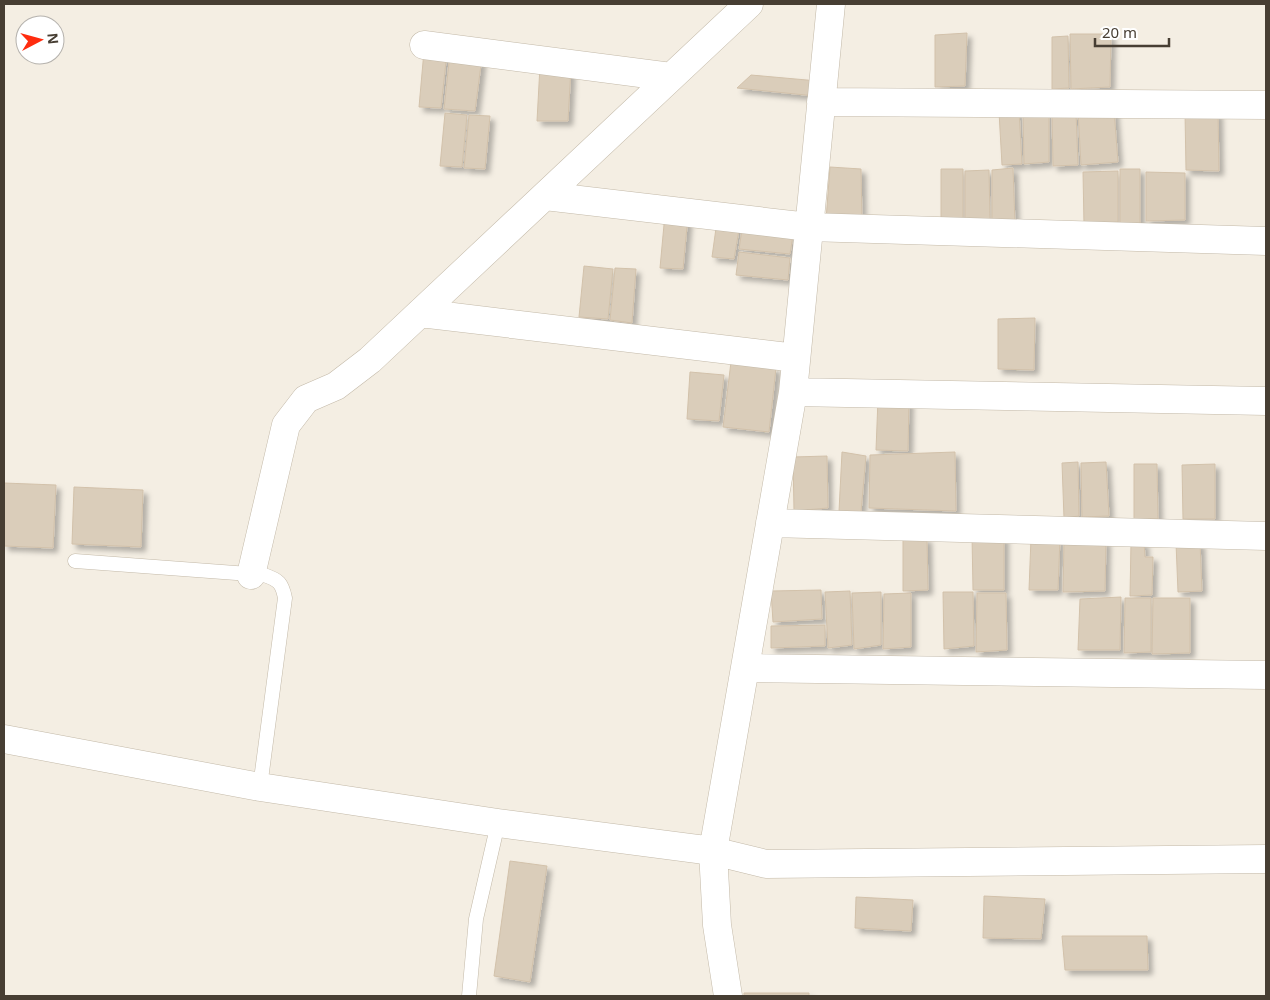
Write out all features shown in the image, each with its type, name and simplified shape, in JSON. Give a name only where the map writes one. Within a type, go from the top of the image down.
[{"type":"street","points":[[251,575],[286,425],[306,399],[336,386],[370,360],[749,4]]},
{"type":"street","points":[[728,996],[717,925],[713,851],[793,392],[831,4]]},
{"type":"street","points":[[424,45],[671,77]]},
{"type":"street","points":[[821,102],[1266,105]]},
{"type":"street","points":[[545,196],[809,228],[1266,241]]},
{"type":"street","points":[[420,313],[796,358]]},
{"type":"street","points":[[793,392],[1266,401]]},
{"type":"street","points":[[770,523],[1266,536]]},
{"type":"street","points":[[745,668],[1266,675]]},
{"type":"street","points":[[4,739],[260,787],[498,823],[713,851],[766,864],[1266,859]]},
{"type":"lane","points":[[74,561],[264,576],[275,579],[283,587],[285,598],[260,787]]},
{"type":"lane","points":[[468,996],[476,919],[498,823]]},
{"type":"building","points":[[967,33],[965,86],[935,87],[935,35]]},
{"type":"building","points":[[1070,34],[1111,34],[1110,87],[1071,89]]},
{"type":"building","points":[[1068,36],[1069,88],[1052,89],[1052,37]]},
{"type":"building","points":[[424,51],[447,52],[441,108],[419,107]]},
{"type":"building","points":[[450,53],[482,57],[475,111],[444,109]]},
{"type":"building","points":[[540,66],[571,68],[568,121],[537,121]]},
{"type":"building","points":[[751,75],[818,81],[815,96],[737,88]]},
{"type":"building","points":[[1049,110],[1049,162],[1024,164],[1023,111]]},
{"type":"building","points":[[1114,110],[1118,162],[1081,165],[1078,111]]},
{"type":"building","points":[[1019,111],[1022,164],[1002,165],[999,112]]},
{"type":"building","points":[[1076,112],[1078,165],[1053,166],[1052,113]]},
{"type":"building","points":[[1218,112],[1219,171],[1186,170],[1185,113]]},
{"type":"building","points":[[445,113],[467,115],[462,167],[440,166]]},
{"type":"building","points":[[469,115],[490,116],[485,169],[464,168]]},
{"type":"building","points":[[830,167],[861,169],[862,222],[826,220]]},
{"type":"building","points":[[1013,168],[1015,224],[992,225],[992,170]]},
{"type":"building","points":[[941,169],[963,169],[963,220],[941,221]]},
{"type":"building","points":[[1120,169],[1140,169],[1140,224],[1120,224]]},
{"type":"building","points":[[989,170],[990,221],[965,223],[965,171]]},
{"type":"building","points":[[1118,171],[1118,222],[1084,225],[1083,172]]},
{"type":"building","points":[[1146,172],[1185,173],[1185,220],[1146,221]]},
{"type":"building","points":[[665,214],[688,216],[683,269],[660,268]]},
{"type":"building","points":[[717,221],[740,224],[734,259],[712,257]]},
{"type":"building","points":[[743,223],[794,229],[790,254],[739,249]]},
{"type":"building","points":[[739,252],[790,258],[788,280],[736,275]]},
{"type":"building","points":[[584,266],[613,269],[608,319],[579,317]]},
{"type":"building","points":[[615,268],[636,269],[632,323],[610,320]]},
{"type":"building","points":[[1035,318],[1034,370],[998,369],[998,319]]},
{"type":"building","points":[[731,362],[776,368],[769,432],[723,427]]},
{"type":"building","points":[[690,372],[724,375],[719,421],[687,419]]},
{"type":"building","points":[[878,399],[909,399],[908,451],[876,450]]},
{"type":"building","points":[[842,452],[866,456],[861,512],[839,511]]},
{"type":"building","points":[[955,452],[956,511],[869,508],[870,455]]},
{"type":"building","points":[[827,456],[828,508],[794,511],[793,457]]},
{"type":"building","points":[[1078,462],[1079,516],[1064,518],[1062,463]]},
{"type":"building","points":[[1106,462],[1109,516],[1082,517],[1081,463]]},
{"type":"building","points":[[1134,464],[1157,464],[1158,519],[1134,519]]},
{"type":"building","points":[[1215,464],[1215,519],[1183,519],[1182,465]]},
{"type":"building","points":[[4,483],[56,485],[53,548],[4,546]]},
{"type":"building","points":[[74,487],[143,490],[141,547],[72,544]]},
{"type":"building","points":[[972,536],[1004,536],[1004,590],[973,590]]},
{"type":"building","points":[[903,538],[927,538],[928,590],[903,591]]},
{"type":"building","points":[[1031,538],[1060,538],[1058,590],[1029,590]]},
{"type":"building","points":[[1064,540],[1106,540],[1105,591],[1063,592]]},
{"type":"building","points":[[1131,542],[1144,542],[1145,557],[1153,557],[1152,595],[1130,596]]},
{"type":"building","points":[[1200,542],[1202,591],[1178,592],[1176,543]]},
{"type":"building","points":[[821,590],[822,619],[773,622],[771,591]]},
{"type":"building","points":[[850,591],[852,645],[828,648],[825,592]]},
{"type":"building","points":[[881,592],[881,645],[854,649],[852,593]]},
{"type":"building","points":[[943,592],[973,592],[974,646],[944,649]]},
{"type":"building","points":[[911,593],[911,647],[883,649],[884,594]]},
{"type":"building","points":[[977,593],[1006,593],[1007,650],[976,652]]},
{"type":"building","points":[[1121,597],[1120,650],[1078,650],[1080,599]]},
{"type":"building","points":[[1125,598],[1151,598],[1151,652],[1124,653]]},
{"type":"building","points":[[1153,598],[1190,598],[1190,653],[1152,654]]},
{"type":"building","points":[[825,625],[825,646],[771,648],[771,626]]},
{"type":"building","points":[[510,861],[547,866],[530,982],[494,976]]},
{"type":"building","points":[[984,896],[1045,899],[1041,939],[983,938]]},
{"type":"building","points":[[856,897],[913,900],[911,931],[855,928]]},
{"type":"building","points":[[1062,936],[1147,936],[1148,970],[1065,970]]},
{"type":"building","points":[[744,993],[809,993],[809,996],[744,996]]}]
